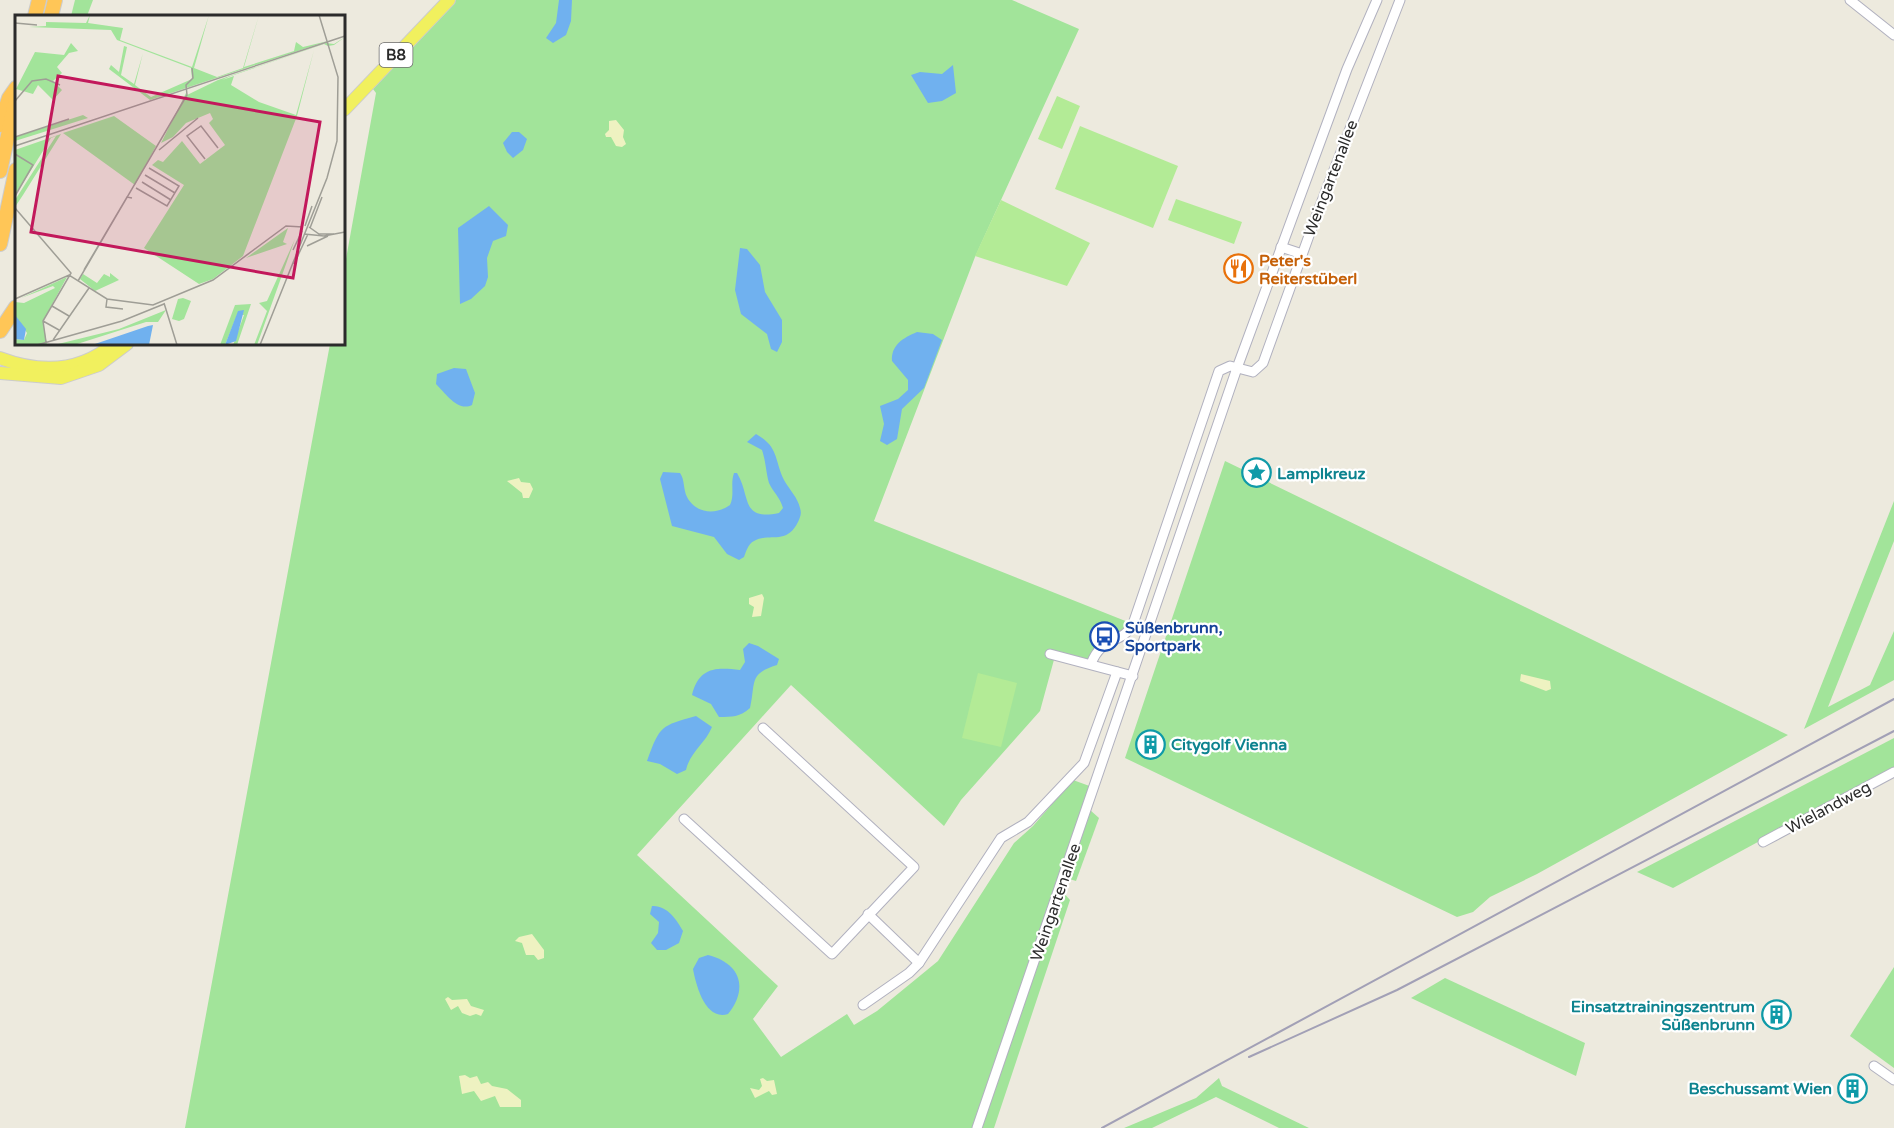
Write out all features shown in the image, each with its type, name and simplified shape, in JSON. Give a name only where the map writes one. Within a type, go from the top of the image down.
[{"type":"highway","points":[[35,15],[39,0]]},
{"type":"highway","points":[[51,15],[55,0]]},
{"type":"highway","points":[[0,125],[9,98],[15,89]]},
{"type":"highway","points":[[0,171],[15,104]]},
{"type":"highway","points":[[0,243],[15,175]]},
{"type":"highway","points":[[0,330],[15,308]]},
{"type":"main road","name":"B8","points":[[345,109],[448,0]]},
{"type":"main road","points":[[0,373],[35,371],[78,364],[96,357],[112,345]]},
{"type":"main road","points":[[0,358],[60,378],[99,365],[126,345]]},
{"type":"street","name":"Weingartenallee","points":[[977,1128],[1237,368],[1347,69],[1377,0]]},
{"type":"street","name":"Weingartenallee","points":[[1091,664],[1103,645],[1124,636],[1133,624],[1219,371],[1227,366],[1253,372],[1263,363],[1302,254],[1400,0]]},
{"type":"street","points":[[1850,0],[1894,35]]},
{"type":"street","points":[[1281,247],[1302,254]]},
{"type":"street","points":[[1196,436],[1212,443]]},
{"type":"street","points":[[1050,654],[1133,676]]},
{"type":"street","points":[[863,1005],[909,973],[919,963],[1001,838],[1028,822],[1084,763],[1117,672]]},
{"type":"street","points":[[684,819],[832,954],[914,867],[763,728]]},
{"type":"street","name":"Wielandweg","points":[[1763,842],[1894,772]]},
{"type":"street","points":[[868,914],[919,963]]},
{"type":"street","points":[[1874,1066],[1894,1080]]},
{"type":"green space","points":[[75,0],[93,0],[87,15],[71,15]]},
{"type":"green space","points":[[456,0],[1012,0],[1079,29],[975,257],[874,521],[1133,624],[1107,642],[1091,664],[1055,656],[1040,711],[961,800],[944,826],[791,685],[637,855],[778,986],[753,1019],[781,1057],[847,1014],[854,1025],[877,1011],[938,961],[1014,843],[1033,826],[1073,780],[1095,788],[977,1128],[185,1128],[330,345],[345,345],[345,264],[376,93],[373,89]]},
{"type":"green space","points":[[1057,96],[1080,106],[1062,149],[1038,139]]},
{"type":"green space","points":[[1080,126],[1178,166],[1153,228],[1055,189]]},
{"type":"green space","points":[[1176,199],[1242,222],[1234,244],[1168,220]]},
{"type":"green space","points":[[1001,200],[1090,243],[1067,286],[975,256]]},
{"type":"green space","name":"Citygolf Vienna","points":[[1225,461],[1788,735],[1537,874],[1490,897],[1473,912],[1457,917],[1125,758]]},
{"type":"green space","points":[[1894,501],[1894,541],[1828,707],[1870,685],[1894,631],[1894,680],[1804,729]]},
{"type":"green space","points":[[978,673],[1017,683],[1001,747],[962,738]]},
{"type":"green space","points":[[1894,738],[1894,768],[1673,888],[1637,872]]},
{"type":"green space","points":[[1090,810],[1099,818],[1076,881],[1066,878]]},
{"type":"green space","points":[[1062,891],[1070,900],[994,1128],[981,1128]]},
{"type":"green space","points":[[1894,967],[1894,1068],[1850,1036]]},
{"type":"green space","points":[[1445,978],[1585,1043],[1576,1076],[1411,998]]},
{"type":"green space","points":[[1219,1078],[1222,1086],[1309,1128],[1279,1128],[1216,1097],[1152,1128],[1124,1128],[1196,1098]]},
{"type":"sand","points":[[616,120],[624,130],[623,137],[626,144],[622,147],[616,146],[611,137],[606,137],[605,134],[609,130],[609,121]]},
{"type":"sand","points":[[519,478],[521,482],[530,483],[533,489],[529,498],[523,498],[522,493],[507,481]]},
{"type":"sand","points":[[762,594],[764,598],[761,616],[752,617],[754,607],[749,604],[749,598]]},
{"type":"sand","points":[[1521,674],[1550,681],[1551,689],[1546,691],[1520,681]]},
{"type":"sand","points":[[532,934],[544,950],[544,958],[538,960],[534,955],[526,955],[522,943],[515,941],[519,937]]},
{"type":"sand","points":[[448,997],[452,1000],[467,999],[471,1006],[484,1010],[481,1016],[476,1014],[470,1016],[462,1013],[458,1006],[451,1010],[445,999]]},
{"type":"sand","points":[[465,1075],[470,1078],[477,1076],[481,1084],[488,1082],[492,1086],[507,1089],[521,1100],[521,1107],[500,1107],[495,1096],[481,1101],[474,1091],[462,1094],[459,1076]]},
{"type":"sand","points":[[760,1079],[767,1081],[774,1080],[777,1094],[772,1095],[769,1091],[755,1098],[750,1088],[759,1090],[762,1086]]},
{"type":"water","points":[[559,0],[572,0],[571,21],[566,35],[553,43],[546,38],[556,23]]},
{"type":"water","points":[[953,65],[956,93],[942,101],[928,103],[911,75],[920,72],[942,74]]},
{"type":"water","points":[[512,132],[519,132],[527,139],[523,150],[513,158],[503,143]]},
{"type":"water","points":[[489,206],[508,225],[506,236],[493,241],[487,258],[488,277],[485,286],[471,299],[460,304],[458,228]]},
{"type":"water","points":[[740,248],[747,249],[760,265],[765,292],[782,320],[782,342],[777,352],[771,349],[767,334],[741,314],[735,290]]},
{"type":"water","points":[[917,332],[933,334],[942,340],[924,388],[902,409],[897,439],[887,445],[880,441],[884,424],[880,406],[898,399],[908,390],[908,380],[892,361],[892,355],[899,343]]},
{"type":"water","points":[[454,368],[466,369],[475,393],[472,405],[467,407],[457,404],[436,384],[437,374]]},
{"type":"water","points":[[756,434],[769,444],[775,454],[784,480],[797,501],[801,514],[798,522],[788,534],[752,542],[744,557],[739,560],[727,554],[714,537],[672,526],[660,479],[663,472],[680,473],[691,503],[701,510],[713,511],[730,505],[733,477],[734,473],[737,473],[752,510],[767,515],[779,513],[783,508],[769,483],[762,450],[747,442]]},
{"type":"water","points":[[749,643],[779,659],[777,665],[757,676],[750,708],[736,716],[719,717],[711,704],[692,695],[695,686],[704,674],[710,671],[740,670],[745,662],[743,649]]},
{"type":"water","points":[[696,716],[712,727],[691,758],[686,770],[677,774],[660,764],[647,761],[655,740],[663,729],[675,722]]},
{"type":"water","points":[[652,906],[667,911],[675,918],[683,931],[679,943],[666,950],[657,950],[651,943],[658,933],[659,922],[650,914]]},
{"type":"water","points":[[708,955],[728,964],[738,978],[738,995],[728,1014],[720,1015],[713,1012],[703,1000],[696,984],[693,969],[699,958]]},
{"type":"railway","points":[[1102,1128],[1894,699]]},
{"type":"railway","points":[[1249,1057],[1397,990],[1894,731]]},
{"type":"place","name":"Peter's Reiterstüberl","points":[[1238,269]]},
{"type":"place","name":"Lamplkreuz","points":[[1256,473]]},
{"type":"place","name":"Süßenbrunn, Sportpark","points":[[1104,636]]},
{"type":"place","name":"Citygolf Vienna","points":[[1150,744]]},
{"type":"place","name":"Einsatztrainingszentrum Süßenbrunn","points":[[1776,1015]]},
{"type":"place","name":"Beschussamt Wien","points":[[1853,1088]]}]
